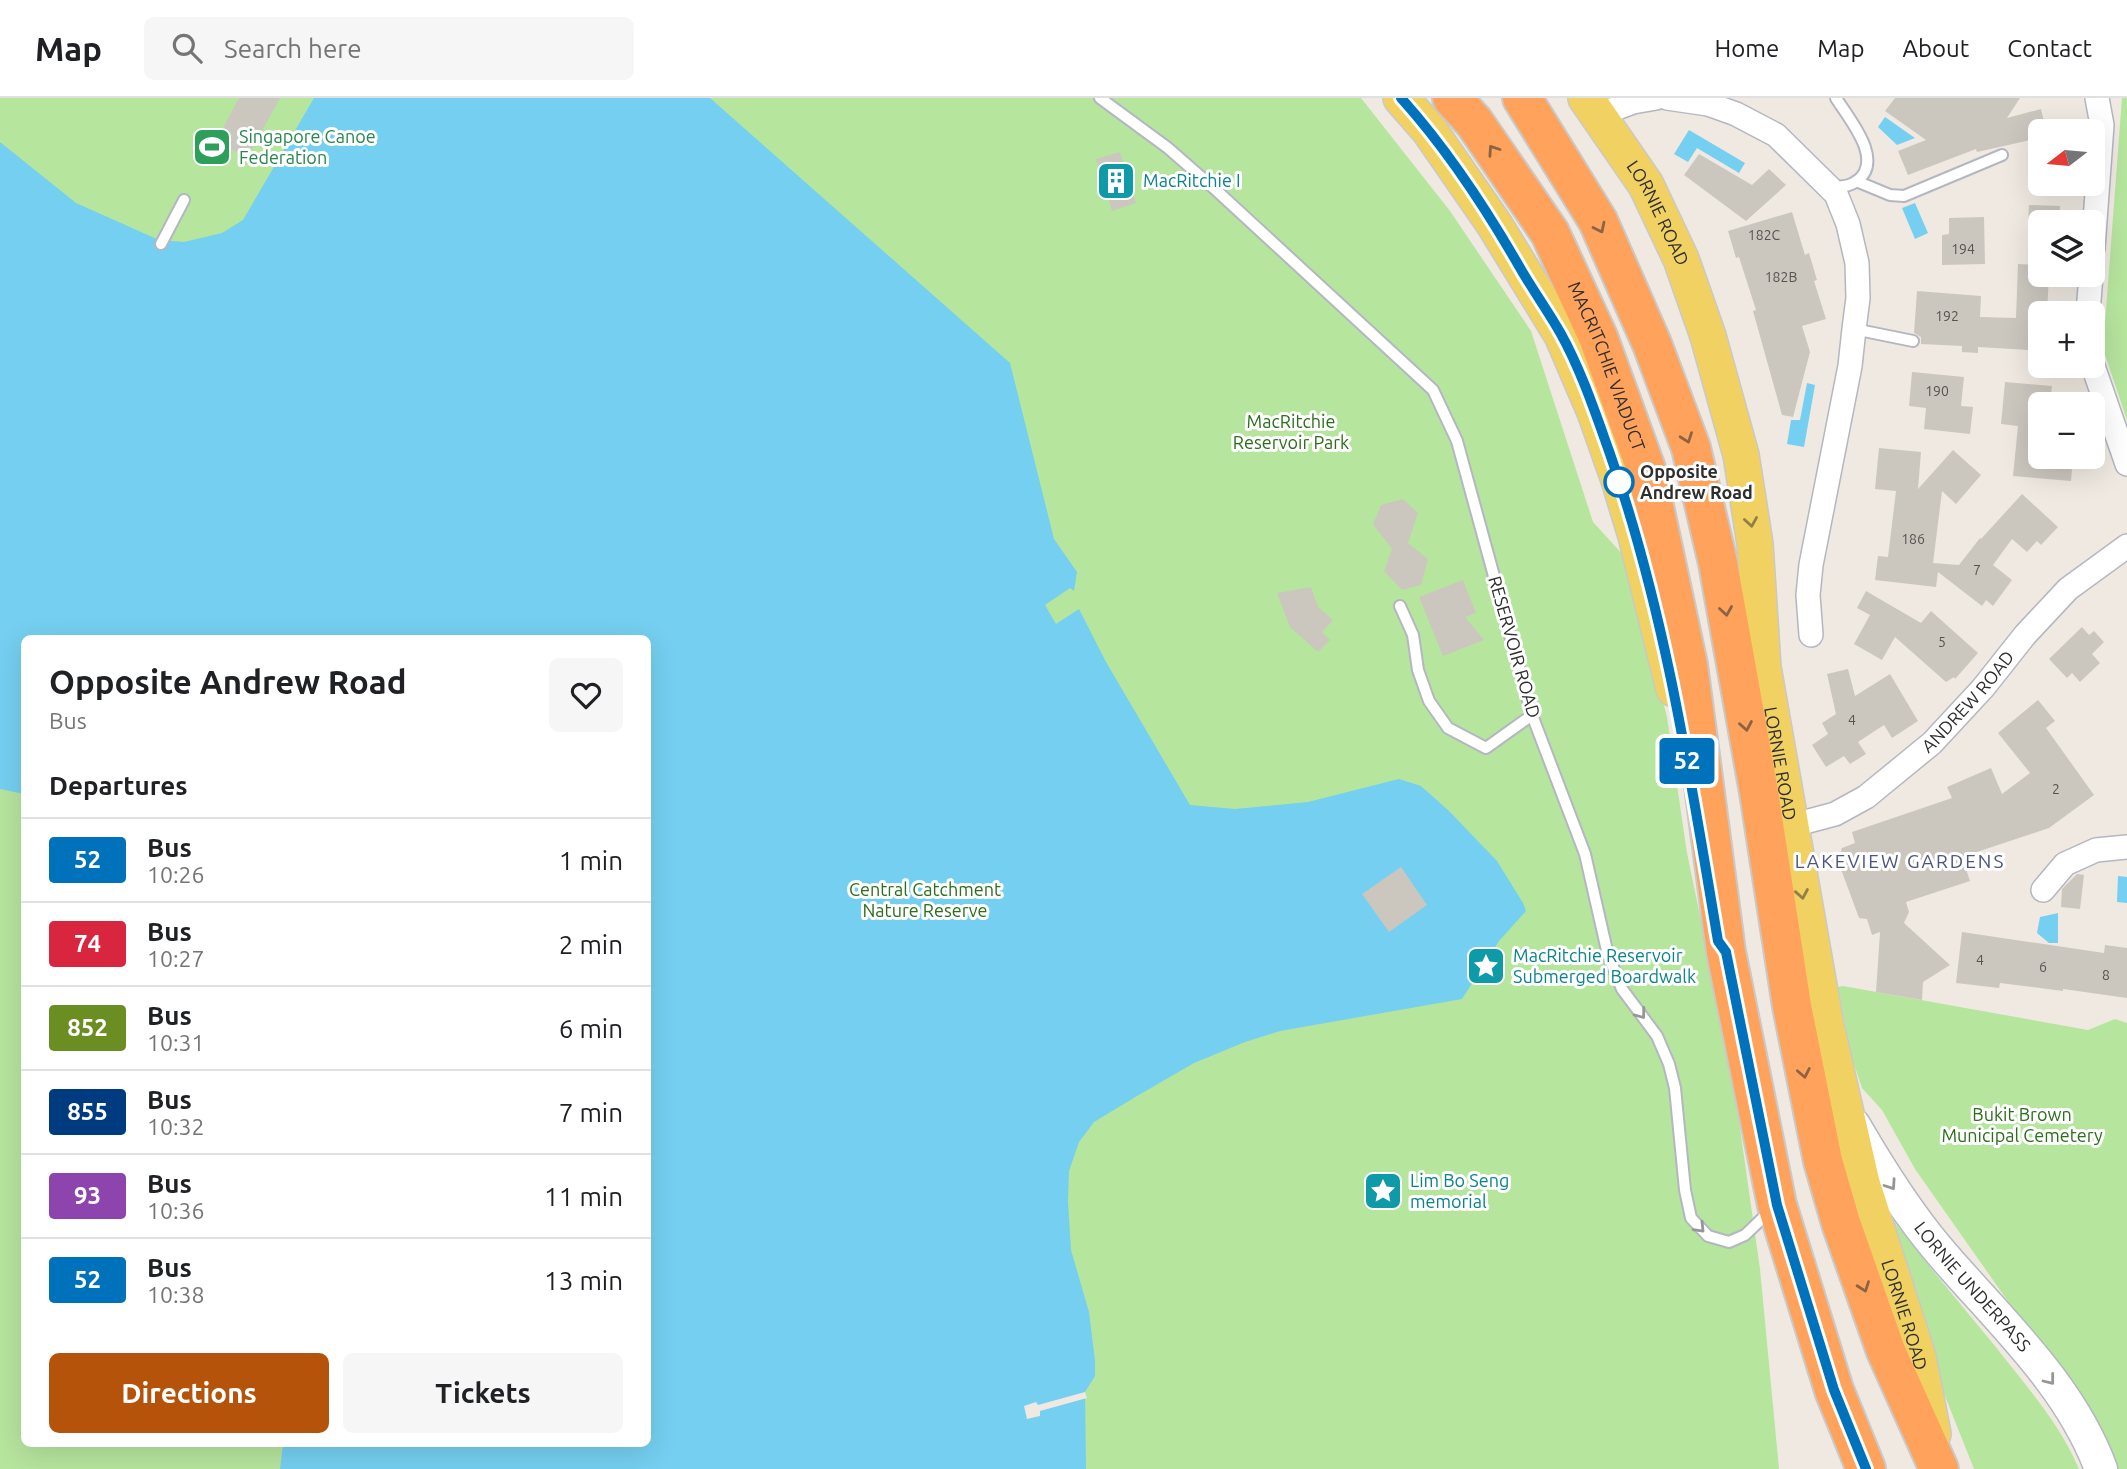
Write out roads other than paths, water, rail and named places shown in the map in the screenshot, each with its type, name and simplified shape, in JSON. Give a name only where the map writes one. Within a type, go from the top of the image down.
[{"type":"highway","name":"MACRITCHIE VIADUCT","points":[[1452,98],[1474,122],[1550,233],[1598,337],[1646,469],[1688,665],[1726,952]]},
{"type":"highway","name":"LORNIE ROAD","points":[[1522,98],[1598,221],[1652,344],[1690,448],[1718,563],[1809,1096],[1841,1223],[1886,1351],[1939,1469]]},
{"type":"highway","points":[[1726,952],[1777,1205],[1834,1390],[1866,1469]]},
{"type":"main road","points":[[1401,98],[1429,130],[1494,224],[1562,335],[1595,412],[1636,536],[1670,668],[1718,941],[1726,952]]},
{"type":"main road","name":"LORNIE ROAD","points":[[1592,106],[1646,185],[1681,259],[1708,336],[1737,442],[1755,544],[1763,667],[1826,1026],[1863,1182],[1918,1357],[1939,1469]]},
{"type":"street","name":"LORNIE ROAD","points":[[1592,106],[1656,98]]},
{"type":"street","points":[[1667,98],[1708,104],[1736,114],[1776,135],[1839,199],[1850,232],[1857,263],[1858,298],[1850,366],[1811,565],[1808,595],[1811,635]]},
{"type":"street","points":[[2096,210],[2102,125],[2097,98]]},
{"type":"street","points":[[2097,378],[2127,464]]},
{"type":"street","name":"ANDREW ROAD","points":[[1790,827],[1835,814],[1866,797],[1932,743],[2068,589],[2127,546]]},
{"type":"street","points":[[2043,890],[2065,864],[2096,850],[2127,847]]},
{"type":"street","name":"LORNIE UNDERPASS","points":[[1843,1105],[1879,1169],[1918,1226],[2038,1363],[2070,1407],[2092,1446],[2101,1469]]},
{"type":"street","points":[[1834,1390],[1851,1469]]},
{"type":"lane","name":"RESERVOIR ROAD","points":[[1100,98],[1168,148],[1433,390],[1457,440],[1532,715],[1585,854],[1608,955],[1622,989],[1657,1035],[1669,1064],[1675,1088],[1685,1190],[1691,1218],[1708,1236],[1729,1242],[1745,1235],[1777,1205]]},
{"type":"lane","points":[[1827,184],[1843,187],[1856,181],[1867,170],[1867,155],[1836,98]]},
{"type":"lane","points":[[1856,181],[1890,195],[1904,196],[2002,155]]},
{"type":"lane","points":[[161,244],[184,200]]},
{"type":"lane","points":[[1854,329],[1913,341]]},
{"type":"lane","points":[[1400,606],[1413,635],[1420,680],[1429,701],[1448,728],[1486,748],[1532,715]]},
{"type":"water","name":"Central Catchment Nature Reserve","points":[[314,98],[710,98],[1010,363],[1054,539],[1077,572],[1074,591],[1070,588],[1045,605],[1056,624],[1079,609],[1106,662],[1190,805],[1235,809],[1308,802],[1399,779],[1421,786],[1497,861],[1526,911],[1499,941],[1462,999],[1280,1031],[1245,1042],[1194,1063],[1137,1096],[1094,1122],[1079,1142],[1069,1171],[1068,1202],[1071,1250],[1089,1312],[1095,1361],[1095,1376],[1085,1392],[1086,1469],[280,1469],[283,1447],[651,1447],[651,635],[21,635],[21,793],[0,789],[0,142],[76,203],[159,240],[184,242],[222,233],[243,220]]},
{"type":"water","points":[[1885,117],[1915,138],[1897,145],[1878,127]]},
{"type":"water","points":[[1689,130],[1745,163],[1739,173],[1697,148],[1688,162],[1674,154]]},
{"type":"water","points":[[1915,203],[1928,233],[1915,239],[1902,208]]},
{"type":"water","points":[[1807,383],[1815,385],[1804,447],[1787,444],[1791,420],[1800,420]]},
{"type":"water","points":[[2118,876],[2127,877],[2127,903],[2117,902]]},
{"type":"water","points":[[2058,913],[2058,943],[2049,943],[2037,933],[2040,917]]},
{"type":"place","name":"Singapore Canoe Federation","points":[[212,147]]},
{"type":"place","name":"MacRitchie I","points":[[1116,181]]},
{"type":"place","name":"Opposite Andrew Road","points":[[1619,482]]},
{"type":"place","name":"MacRitchie Reservoir Submerged Boardwalk","points":[[1486,966]]},
{"type":"place","name":"Lim Bo Seng memorial","points":[[1383,1191]]},
{"type":"district","name":"LAKEVIEW GARDENS","points":[[1900,861]]},
{"type":"park label","name":"MacRitchie Reservoir Park","points":[[1291,432]]},
{"type":"park label","name":"Bukit Brown Municipal Cemetery","points":[[2022,1125]]}]
